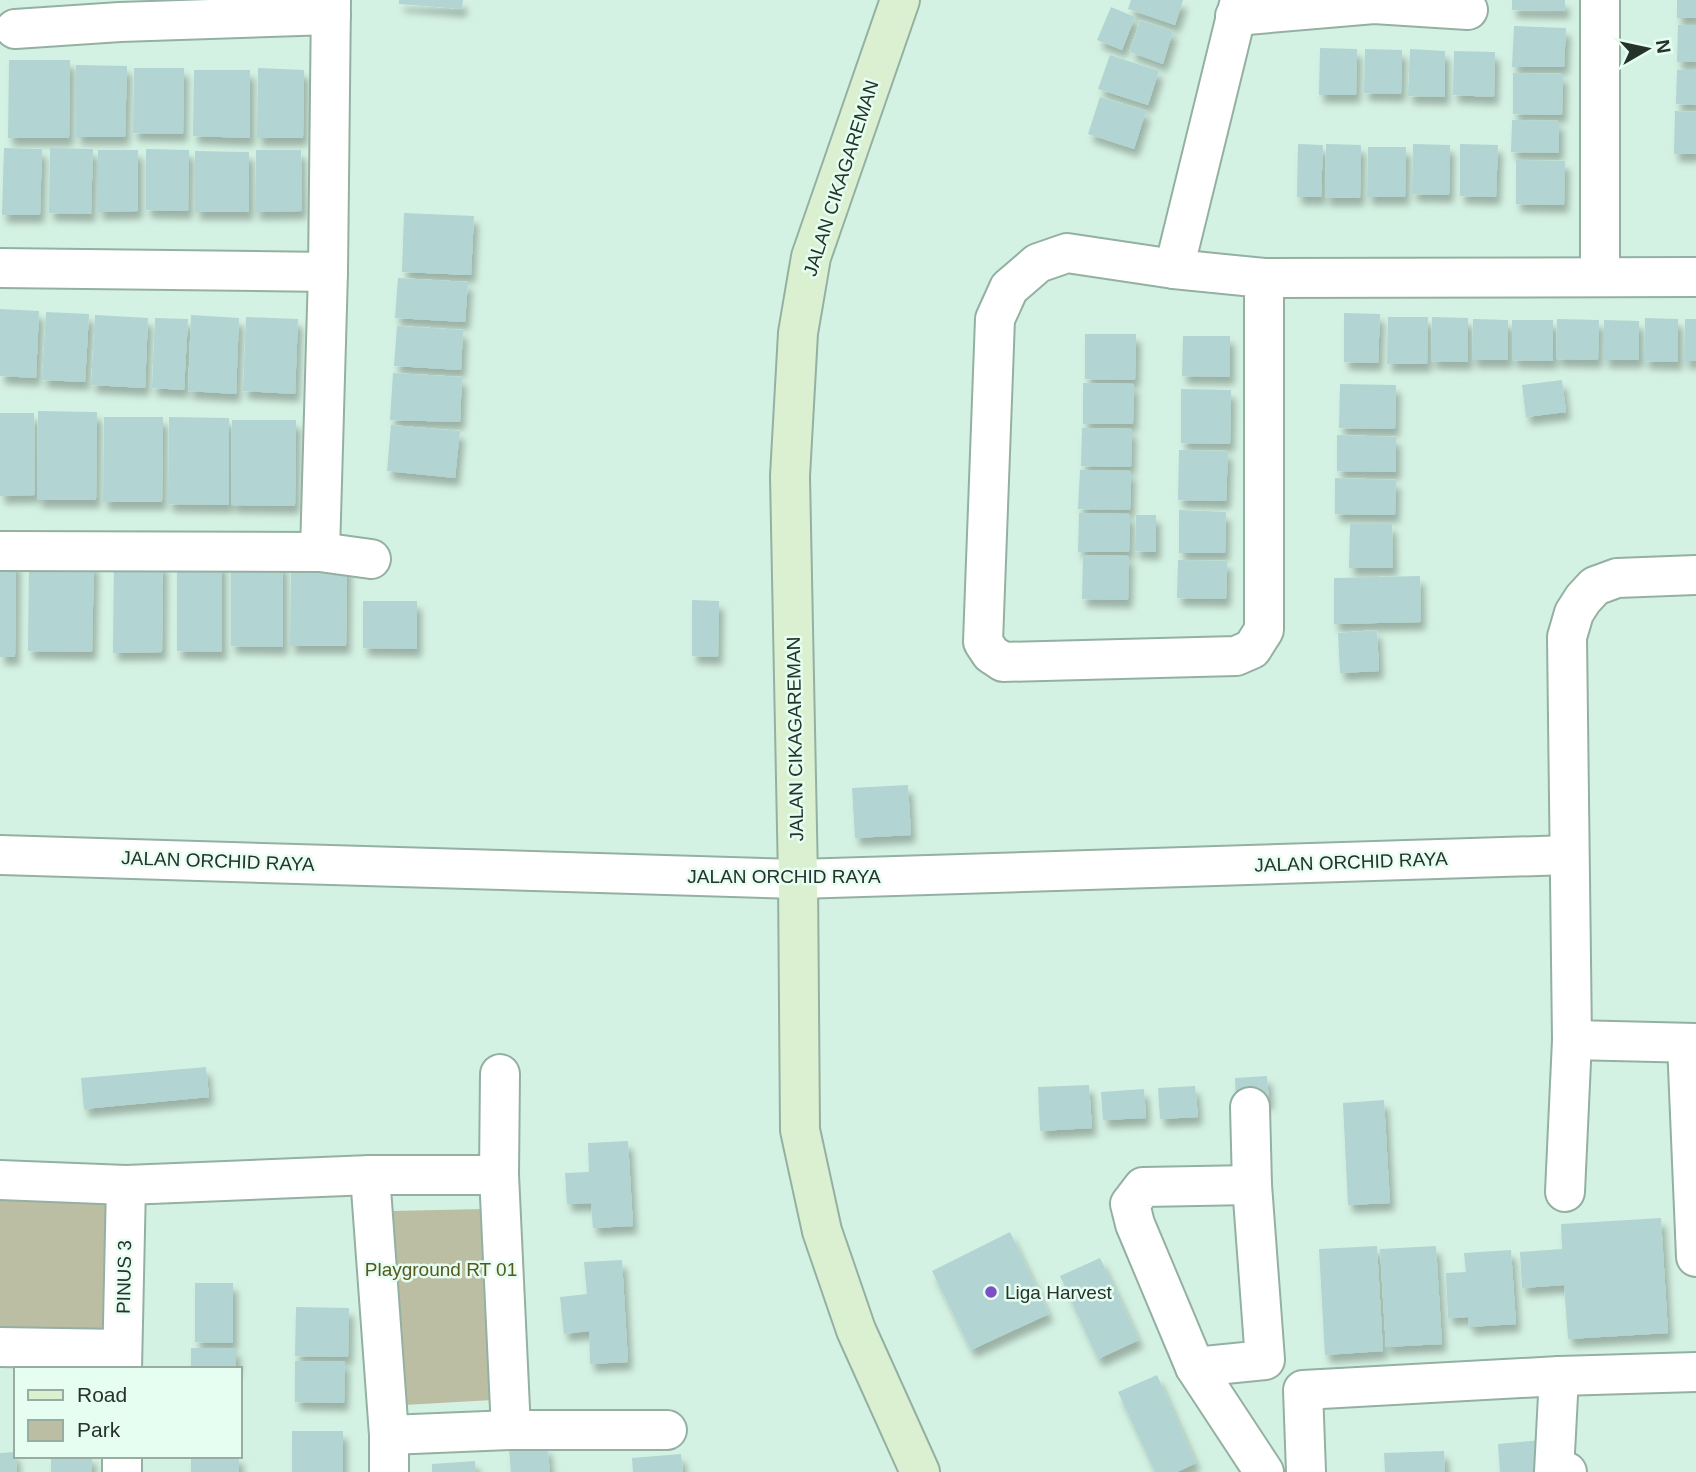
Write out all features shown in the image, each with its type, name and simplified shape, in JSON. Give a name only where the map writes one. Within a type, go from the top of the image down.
[{"type":"street","name":"JALAN CIKAGAREMAN","points":[[900,0],[811,257],[798,333],[790,476],[800,1130],[822,1231],[856,1330],[920,1472]]},
{"type":"street","points":[[1600,0],[1600,277]]},
{"type":"street","points":[[1174,269],[1237,8],[1374,2],[1468,10]]},
{"type":"street","points":[[15,29],[119,11],[331,8],[328,272],[320,552]]},
{"type":"street","points":[[1264,278],[1264,630],[1252,649],[1236,656],[1003,662],[991,654],[983,642],[995,319],[1009,288],[1038,263],[1068,253],[1174,269],[1264,278],[1696,277]]},
{"type":"street","points":[[0,268],[328,272]]},
{"type":"street","points":[[0,551],[320,552],[371,559]]},
{"type":"street","points":[[1565,1192],[1572,1040],[1567,637],[1574,613],[1595,586],[1617,578],[1696,575]]},
{"type":"street","name":"JALAN ORCHID RAYA","points":[[0,855],[798,879],[1569,855]]},
{"type":"street","points":[[1572,1040],[1692,1043],[1696,1257]]},
{"type":"street","points":[[500,1073],[499,1175],[511,1430]]},
{"type":"street","points":[[1250,1107],[1252,1185],[1265,1360]]},
{"type":"street","points":[[0,1180],[126,1185],[370,1175],[499,1175]]},
{"type":"street","points":[[370,1175],[388,1453],[511,1430],[667,1430]]},
{"type":"street","name":"PINUS 3","points":[[122,1359],[126,1185]]},
{"type":"street","points":[[1252,1185],[1143,1187],[1130,1204],[1135,1224],[1195,1367],[1264,1472]]},
{"type":"street","points":[[0,1347],[122,1359]]},
{"type":"street","points":[[1195,1367],[1265,1360],[1303,1390],[1696,1371]]},
{"type":"street","points":[[1559,1376],[1554,1472],[1567,1472]]},
{"type":"street","points":[[1303,1390],[1306,1472]]},
{"type":"green space","points":[[0,1199],[106,1201],[105,1332],[0,1329]]},
{"type":"green space","name":"Playground RT 01","points":[[483,1209],[493,1400],[404,1405],[392,1211]]},
{"type":"building","points":[[399,0],[463,0],[462,9],[399,4]]},
{"type":"building","points":[[1131,0],[1183,0],[1175,25],[1128,9]]},
{"type":"building","points":[[1512,0],[1565,0],[1565,11],[1512,10]]},
{"type":"building","points":[[1677,0],[1696,0],[1696,18],[1677,18]]},
{"type":"building","points":[[1111,7],[1135,17],[1122,50],[1097,40]]},
{"type":"building","points":[[1140,20],[1173,31],[1163,64],[1130,52]]},
{"type":"building","points":[[1678,25],[1696,25],[1696,62],[1677,62]]},
{"type":"building","points":[[1514,26],[1566,28],[1564,67],[1512,67]]},
{"type":"building","points":[[1320,48],[1357,49],[1356,95],[1319,95]]},
{"type":"building","points":[[1365,49],[1402,50],[1401,94],[1364,93]]},
{"type":"building","points":[[1410,49],[1445,51],[1445,97],[1408,96]]},
{"type":"building","points":[[1454,51],[1495,52],[1494,97],[1453,95]]},
{"type":"building","points":[[1110,55],[1159,71],[1148,105],[1098,89]]},
{"type":"building","points":[[9,60],[70,60],[69,138],[8,138]]},
{"type":"building","points":[[76,65],[127,66],[125,137],[76,137]]},
{"type":"building","points":[[134,68],[184,68],[183,134],[133,133]]},
{"type":"building","points":[[258,68],[304,70],[303,138],[257,138]]},
{"type":"building","points":[[194,70],[250,70],[250,138],[193,136]]},
{"type":"building","points":[[1677,70],[1696,70],[1696,105],[1676,104]]},
{"type":"building","points":[[1513,73],[1563,74],[1562,115],[1513,114]]},
{"type":"building","points":[[1100,97],[1146,111],[1134,149],[1088,134]]},
{"type":"building","points":[[1675,111],[1696,112],[1696,154],[1674,154]]},
{"type":"building","points":[[1512,120],[1559,121],[1559,153],[1511,152]]},
{"type":"building","points":[[1298,144],[1323,145],[1321,197],[1297,197]]},
{"type":"building","points":[[1326,144],[1361,145],[1360,198],[1325,198]]},
{"type":"building","points":[[1413,144],[1450,145],[1449,195],[1412,194]]},
{"type":"building","points":[[1460,144],[1498,145],[1496,197],[1460,196]]},
{"type":"building","points":[[1368,147],[1406,147],[1405,197],[1367,197]]},
{"type":"building","points":[[4,148],[42,149],[40,215],[2,215]]},
{"type":"building","points":[[50,148],[93,149],[91,214],[49,213]]},
{"type":"building","points":[[146,149],[189,150],[188,211],[146,210]]},
{"type":"building","points":[[98,150],[138,150],[138,211],[98,212]]},
{"type":"building","points":[[256,150],[301,150],[302,211],[255,212]]},
{"type":"building","points":[[195,151],[249,152],[249,212],[195,212]]},
{"type":"building","points":[[1516,160],[1565,161],[1564,205],[1516,204]]},
{"type":"building","points":[[404,213],[474,216],[471,275],[402,272]]},
{"type":"building","points":[[398,278],[468,282],[465,322],[395,318]]},
{"type":"building","points":[[0,309],[39,311],[36,378],[0,376]]},
{"type":"building","points":[[46,312],[89,314],[85,382],[42,380]]},
{"type":"building","points":[[1344,313],[1380,314],[1378,363],[1344,362]]},
{"type":"building","points":[[95,315],[148,318],[145,388],[91,385]]},
{"type":"building","points":[[191,315],[239,318],[236,394],[188,391]]},
{"type":"building","points":[[246,317],[298,319],[295,394],[243,391]]},
{"type":"building","points":[[1388,317],[1428,317],[1427,364],[1387,364]]},
{"type":"building","points":[[1432,317],[1468,318],[1468,362],[1431,361]]},
{"type":"building","points":[[155,318],[188,319],[184,390],[152,388]]},
{"type":"building","points":[[1645,318],[1678,319],[1678,362],[1644,361]]},
{"type":"building","points":[[1473,319],[1508,320],[1508,360],[1472,360]]},
{"type":"building","points":[[1557,319],[1599,320],[1598,360],[1556,359]]},
{"type":"building","points":[[1685,319],[1696,319],[1696,361],[1684,361]]},
{"type":"building","points":[[1512,320],[1553,320],[1553,361],[1512,360]]},
{"type":"building","points":[[1604,320],[1639,321],[1639,360],[1604,360]]},
{"type":"building","points":[[397,326],[463,330],[461,370],[394,366]]},
{"type":"building","points":[[1085,334],[1136,334],[1135,380],[1085,379]]},
{"type":"building","points":[[1183,336],[1230,336],[1230,377],[1182,376]]},
{"type":"building","points":[[393,373],[462,377],[460,422],[390,420]]},
{"type":"building","points":[[1562,380],[1566,412],[1526,417],[1522,385]]},
{"type":"building","points":[[1083,383],[1134,384],[1133,424],[1083,424]]},
{"type":"building","points":[[1340,384],[1396,385],[1395,429],[1339,428]]},
{"type":"building","points":[[1181,389],[1231,390],[1230,444],[1181,443]]},
{"type":"building","points":[[38,411],[97,412],[96,500],[37,500]]},
{"type":"building","points":[[0,413],[34,413],[35,495],[0,496]]},
{"type":"building","points":[[104,417],[163,417],[162,502],[103,502]]},
{"type":"building","points":[[169,417],[229,418],[229,505],[168,504]]},
{"type":"building","points":[[232,420],[296,420],[295,506],[231,505]]},
{"type":"building","points":[[391,425],[460,431],[455,478],[387,471]]},
{"type":"building","points":[[1082,428],[1132,429],[1131,467],[1081,466]]},
{"type":"building","points":[[1337,435],[1396,437],[1396,472],[1337,471]]},
{"type":"building","points":[[1179,450],[1228,451],[1226,501],[1178,500]]},
{"type":"building","points":[[1080,470],[1131,471],[1130,510],[1078,509]]},
{"type":"building","points":[[1335,478],[1396,480],[1395,515],[1335,514]]},
{"type":"building","points":[[1179,510],[1226,512],[1225,553],[1179,553]]},
{"type":"building","points":[[1079,513],[1130,514],[1129,552],[1078,552]]},
{"type":"building","points":[[1136,515],[1156,515],[1156,552],[1135,551]]},
{"type":"building","points":[[1350,524],[1392,524],[1393,568],[1349,568]]},
{"type":"building","points":[[1083,555],[1129,556],[1128,600],[1082,599]]},
{"type":"building","points":[[1178,560],[1227,561],[1226,599],[1177,598]]},
{"type":"building","points":[[0,561],[16,561],[15,657],[0,657]]},
{"type":"building","points":[[29,562],[94,563],[92,652],[28,651]]},
{"type":"building","points":[[114,562],[163,563],[162,652],[113,653]]},
{"type":"building","points":[[177,562],[222,562],[222,652],[177,651]]},
{"type":"building","points":[[231,562],[283,563],[283,647],[231,646]]},
{"type":"building","points":[[291,564],[347,564],[346,646],[290,646]]},
{"type":"building","points":[[1420,576],[1421,622],[1334,624],[1334,578]]},
{"type":"building","points":[[692,600],[719,601],[718,657],[692,656]]},
{"type":"building","points":[[363,601],[417,601],[417,649],[363,648]]},
{"type":"building","points":[[1377,630],[1379,671],[1340,673],[1338,633]]},
{"type":"building","points":[[908,785],[911,835],[855,838],[852,788]]},
{"type":"building","points":[[206,1067],[209,1097],[84,1109],[81,1078]]},
{"type":"building","points":[[1267,1076],[1269,1102],[1236,1103],[1235,1078]]},
{"type":"building","points":[[1089,1085],[1092,1128],[1040,1131],[1038,1087]]},
{"type":"building","points":[[1195,1086],[1198,1117],[1160,1119],[1158,1088]]},
{"type":"building","points":[[1144,1089],[1146,1118],[1103,1120],[1101,1092]]},
{"type":"building","points":[[1384,1100],[1390,1203],[1348,1205],[1343,1103]]},
{"type":"building","points":[[628,1141],[633,1226],[593,1228],[591,1203],[567,1204],[565,1173],[589,1172],[588,1143]]},
{"type":"building","points":[[1661,1218],[1668,1333],[1568,1339],[1564,1285],[1522,1288],[1520,1252],[1562,1249],[1561,1224]]},
{"type":"building","name":"Liga Harvest","points":[[1010,1232],[1049,1314],[971,1350],[932,1271]]},
{"type":"building","points":[[1377,1246],[1383,1351],[1325,1355],[1319,1249]]},
{"type":"building","points":[[1436,1246],[1442,1344],[1386,1347],[1380,1249]]},
{"type":"building","points":[[1511,1250],[1516,1324],[1469,1327],[1468,1317],[1448,1318],[1446,1273],[1466,1272],[1464,1253]]},
{"type":"building","points":[[1100,1258],[1139,1340],[1098,1359],[1060,1276]]},
{"type":"building","points":[[622,1260],[628,1362],[590,1364],[589,1331],[564,1334],[560,1297],[587,1294],[584,1262]]},
{"type":"building","points":[[195,1283],[233,1283],[233,1343],[195,1342]]},
{"type":"building","points":[[296,1307],[349,1308],[348,1357],[295,1356]]},
{"type":"building","points":[[191,1348],[236,1348],[236,1367],[191,1367]]},
{"type":"building","points":[[295,1361],[345,1361],[344,1403],[295,1402]]},
{"type":"building","points":[[1157,1375],[1196,1463],[1177,1472],[1155,1472],[1118,1392]]},
{"type":"building","points":[[292,1431],[343,1431],[343,1472],[292,1472]]},
{"type":"building","points":[[1541,1440],[1544,1472],[1500,1472],[1498,1444]]},
{"type":"building","points":[[547,1446],[550,1472],[511,1472],[509,1449]]},
{"type":"building","points":[[1444,1451],[1445,1472],[1385,1472],[1384,1453]]},
{"type":"building","points":[[14,1452],[17,1472],[0,1472],[0,1453]]},
{"type":"building","points":[[681,1454],[683,1472],[633,1472],[632,1458]]},
{"type":"building","points":[[51,1458],[92,1458],[92,1472],[51,1472]]},
{"type":"building","points":[[191,1458],[239,1458],[239,1472],[191,1472]]},
{"type":"building","points":[[475,1461],[476,1472],[432,1472],[432,1464]]},
{"type":"place","name":"Liga Harvest","points":[[991,1292]]}]
